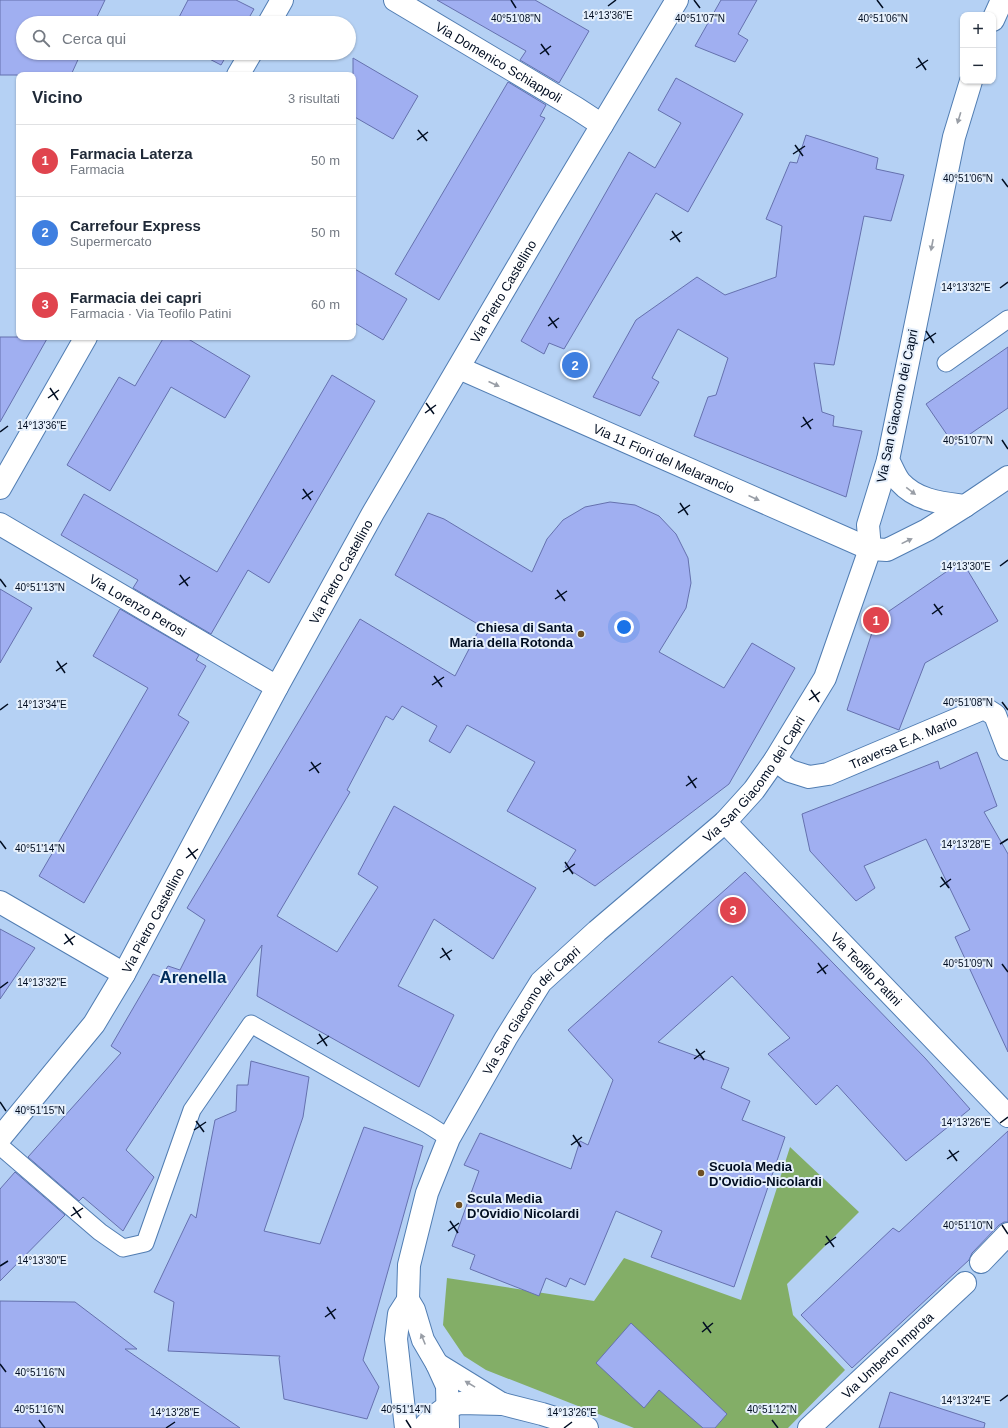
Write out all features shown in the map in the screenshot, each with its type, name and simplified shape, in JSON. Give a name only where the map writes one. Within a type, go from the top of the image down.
[{"type":"street","points":[[273,16],[282,0]]},
{"type":"street","name":"Via Domenico Schiappoli","points":[[395,0],[602,125]]},
{"type":"street","name":"Via Pietro Castellino","points":[[0,1138],[94,1024],[124,974],[276,686],[373,513],[548,215],[677,0]]},
{"type":"street","points":[[996,13],[1002,0]]},
{"type":"street","points":[[240,72],[247,60]]},
{"type":"street","name":"Via San Giacomo dei Capri","points":[[408,1300],[409,1266],[427,1193],[450,1138],[506,1038],[541,982],[597,931],[725,822],[754,790],[775,760],[825,678],[870,549],[868,525],[888,460],[954,137],[970,84]]},
{"type":"street","points":[[0,488],[84,340]]},
{"type":"street","name":"Via 11 Fiori del Melarancio","points":[[459,368],[870,549]]},
{"type":"street","points":[[888,460],[900,482],[919,497],[936,502],[966,506]]},
{"type":"street","points":[[870,549],[888,550],[927,530],[966,506],[1008,477]]},
{"type":"street","name":"Via Lorenzo Perosi","points":[[0,524],[276,686]]},
{"type":"street","name":"Traversa E.A. Mario","points":[[775,760],[790,771],[809,777],[828,774],[984,708],[995,715],[1008,749]]},
{"type":"street","name":"Via Teofilo Patini","points":[[725,822],[1008,1116]]},
{"type":"street","points":[[0,902],[124,974]]},
{"type":"street","points":[[981,1262],[1008,1234]]},
{"type":"street","name":"Via Umberto Improta","points":[[809,1428],[965,1283]]},
{"type":"street","points":[[452,1413],[447,1386],[437,1364],[423,1340],[414,1310],[408,1300],[399,1314],[396,1339],[420,1427],[433,1417],[503,1404]]},
{"type":"street","points":[[437,1364],[503,1404],[587,1428]]},
{"type":"lane","points":[[946,363],[1008,319]]},
{"type":"lane","points":[[0,1146],[100,1232],[123,1248],[145,1242],[192,1110],[250,1024],[450,1138]]},
{"type":"green space","points":[[790,1147],[859,1212],[787,1284],[793,1315],[845,1370],[788,1428],[634,1428],[486,1370],[464,1356],[443,1325],[447,1278],[594,1301],[624,1258],[741,1300]]},
{"type":"building","points":[[0,0],[105,0],[97,16],[16,16],[16,60],[78,60],[72,72],[16,72],[16,75],[0,75]]},
{"type":"building","points":[[188,0],[236,0],[254,9],[250,16],[180,16]]},
{"type":"building","points":[[437,0],[535,0],[589,31],[559,83],[520,60],[526,51]]},
{"type":"building","points":[[721,0],[757,0],[738,34],[748,40],[735,62],[695,46]]},
{"type":"building","points":[[211,60],[224,60],[221,65]]},
{"type":"building","points":[[353,60],[356,60],[418,96],[393,139],[356,118],[356,72],[353,72]]},
{"type":"building","points":[[676,78],[743,114],[688,212],[656,193],[564,349],[549,343],[544,354],[521,341],[629,152],[655,168],[681,123],[658,110]]},
{"type":"building","points":[[508,82],[546,105],[540,116],[545,118],[439,300],[395,274]]},
{"type":"building","points":[[806,135],[878,158],[876,169],[904,175],[891,221],[864,216],[834,365],[814,363],[822,412],[834,416],[833,426],[862,431],[846,497],[694,436],[708,397],[716,395],[728,358],[678,329],[652,378],[659,382],[640,416],[593,397],[636,320],[697,277],[725,295],[776,277],[782,226],[766,219],[790,162],[797,163]]},
{"type":"building","points":[[356,270],[407,299],[383,340],[356,324]]},
{"type":"building","points":[[0,337],[16,337],[16,340],[46,340],[0,422]]},
{"type":"building","points":[[162,340],[190,340],[250,376],[225,418],[171,387],[110,491],[67,465],[119,377],[135,386]]},
{"type":"building","points":[[1008,347],[1008,408],[954,445],[926,404]]},
{"type":"building","points":[[332,375],[375,401],[269,583],[248,570],[211,634],[133,588],[138,580],[61,535],[84,494],[217,572]]},
{"type":"building","points":[[610,502],[635,505],[659,516],[676,534],[688,558],[691,583],[686,608],[659,652],[724,688],[752,643],[795,668],[729,784],[595,886],[565,867],[576,850],[507,811],[535,762],[467,725],[450,753],[429,741],[437,726],[402,706],[393,720],[386,716],[347,790],[350,792],[277,916],[337,952],[378,887],[358,874],[394,806],[536,888],[493,959],[434,919],[398,986],[454,1015],[419,1087],[257,996],[262,945],[126,1150],[154,1177],[123,1231],[83,1197],[79,1201],[28,1157],[121,1053],[111,1046],[153,974],[161,977],[168,966],[180,970],[205,920],[187,908],[360,619],[455,676],[481,626],[395,575],[428,513],[444,519],[532,572],[547,539],[563,520],[585,507]]},
{"type":"building","points":[[962,561],[998,621],[925,663],[899,730],[847,710],[876,620]]},
{"type":"building","points":[[0,589],[32,608],[0,663]]},
{"type":"building","points":[[120,609],[199,655],[196,660],[206,666],[178,715],[189,722],[84,903],[39,876],[148,688],[93,656]]},
{"type":"building","points":[[977,752],[997,806],[984,812],[1008,854],[1008,1052],[955,937],[970,930],[926,839],[864,866],[875,888],[856,901],[810,851],[802,814],[938,761],[940,769]]},
{"type":"building","points":[[745,872],[925,1058],[970,1109],[906,1161],[837,1085],[816,1105],[768,1054],[790,1038],[732,976],[658,1042],[729,1068],[721,1088],[750,1101],[742,1120],[785,1137],[734,1287],[651,1257],[662,1231],[616,1211],[585,1285],[570,1278],[566,1287],[546,1278],[539,1296],[470,1269],[475,1255],[452,1246],[479,1171],[464,1165],[480,1133],[571,1169],[580,1141],[588,1145],[613,1080],[568,1030]]},
{"type":"building","points":[[0,929],[35,948],[0,999]]},
{"type":"building","points":[[251,1061],[309,1077],[303,1117],[264,1231],[320,1244],[364,1127],[423,1146],[363,1360],[379,1387],[367,1419],[284,1399],[280,1356],[168,1351],[174,1302],[154,1292],[191,1214],[196,1218],[215,1120],[236,1111],[237,1085],[248,1085]]},
{"type":"building","points":[[1008,1131],[1008,1222],[1004,1222],[999,1225],[972,1253],[969,1260],[852,1368],[801,1315],[893,1228],[899,1232]]},
{"type":"building","points":[[15,1172],[65,1215],[0,1281],[0,1189]]},
{"type":"building","points":[[0,1301],[75,1302],[137,1349],[125,1349],[240,1428],[0,1428]]},
{"type":"building","points":[[631,1323],[727,1414],[715,1428],[703,1428],[659,1390],[644,1408],[596,1363]]},
{"type":"building","points":[[890,1392],[985,1423],[984,1428],[879,1428]]},
{"type":"place","name":"Carrefour Express","points":[[575,365]]},
{"type":"place","name":"Farmacia Laterza","points":[[876,620]]},
{"type":"place","name":"Chiesa di Santa Maria della Rotonda","points":[[581,634]]},
{"type":"place","name":"Farmacia dei capri","points":[[733,910]]},
{"type":"place","name":"Scuola Media D'Ovidio-Nicolardi","points":[[701,1173]]},
{"type":"place","name":"Scula Media D'Ovidio Nicolardi","points":[[459,1205]]},
{"type":"district","name":"Arenella","points":[[193,977]]}]
